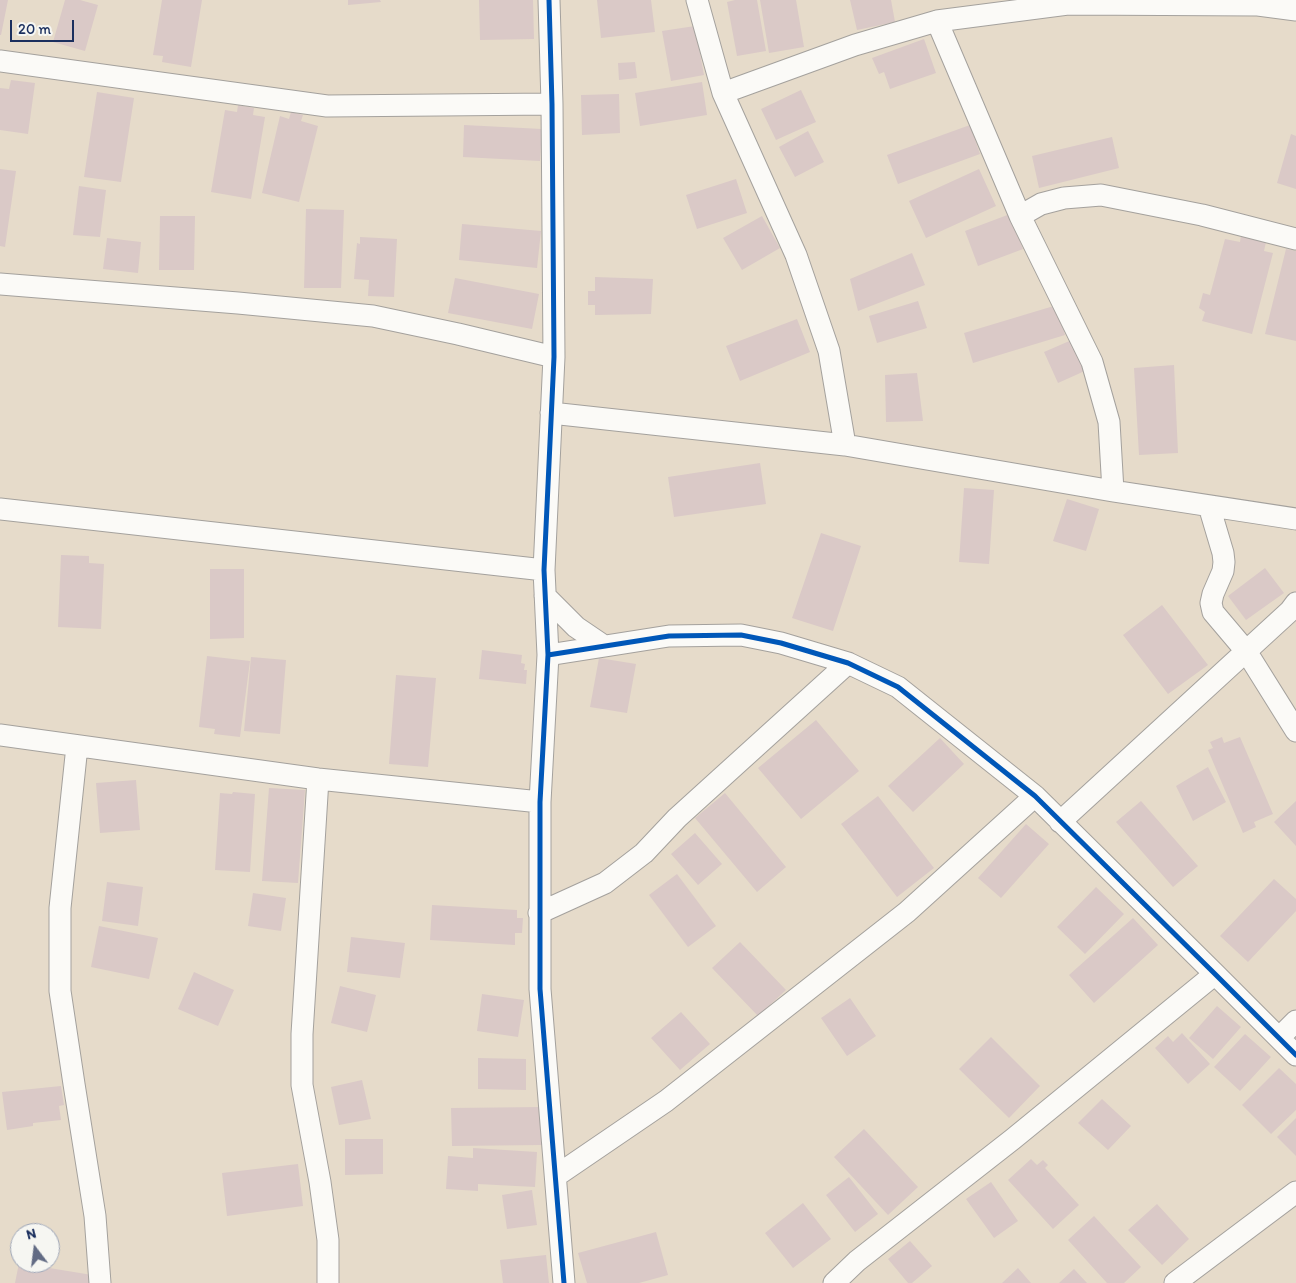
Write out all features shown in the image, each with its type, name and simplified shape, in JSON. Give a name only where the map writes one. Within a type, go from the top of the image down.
[{"type":"street","points":[[550,0],[554,357],[544,570],[548,655],[540,802],[539,914],[540,989],[564,1283]]},
{"type":"street","points":[[697,0],[723,93],[796,256],[830,351],[845,445]]},
{"type":"street","points":[[723,93],[855,44],[937,22],[1068,4],[1258,4],[1296,10]]},
{"type":"street","points":[[937,22],[1020,216],[1092,362],[1109,422],[1113,491]]},
{"type":"street","points":[[0,61],[327,106],[552,104]]},
{"type":"street","points":[[1020,216],[1041,204],[1064,198],[1100,195],[1202,215],[1296,239]]},
{"type":"street","points":[[0,284],[373,316],[554,357]]},
{"type":"street","points":[[551,413],[845,445],[1296,520]]},
{"type":"street","points":[[1209,506],[1224,553],[1223,571],[1212,594],[1213,612],[1246,651],[1296,730]]},
{"type":"street","points":[[0,509],[544,570]]},
{"type":"street","points":[[545,596],[576,626],[604,646]]},
{"type":"street","points":[[1060,822],[1290,611],[1296,603]]},
{"type":"street","points":[[548,655],[668,636],[741,635],[781,643],[848,663],[898,687],[1035,796],[1296,1055]]},
{"type":"street","points":[[539,914],[605,882],[644,853],[676,818],[848,663]]},
{"type":"street","points":[[0,735],[318,779],[540,802]]},
{"type":"street","points":[[77,746],[60,908],[60,990],[95,1216],[100,1283]]},
{"type":"street","points":[[318,779],[302,1034],[302,1085],[320,1182],[328,1240],[328,1283]]},
{"type":"street","points":[[556,1176],[666,1101],[907,912],[1035,796]]},
{"type":"street","points":[[834,1283],[858,1261],[1013,1139],[1216,974]]},
{"type":"street","points":[[1279,1038],[1296,1021]]},
{"type":"street","points":[[1175,1283],[1296,1192]]},
{"type":"building","points":[[0,0],[8,0],[1,35],[0,35]]},
{"type":"building","points":[[65,0],[80,0],[98,5],[85,51],[53,42]]},
{"type":"building","points":[[162,0],[202,0],[191,67],[162,62],[163,56],[153,55]]},
{"type":"building","points":[[348,0],[380,0],[381,2],[348,5]]},
{"type":"building","points":[[479,0],[533,0],[534,39],[480,40]]},
{"type":"building","points":[[597,0],[651,0],[655,32],[601,38]]},
{"type":"building","points":[[757,0],[766,51],[737,56],[727,2]]},
{"type":"building","points":[[760,0],[796,0],[804,47],[769,53]]},
{"type":"building","points":[[850,0],[891,0],[895,22],[857,30]]},
{"type":"building","points":[[695,26],[704,75],[671,81],[662,31]]},
{"type":"building","points":[[924,39],[936,73],[890,89],[884,72],[879,74],[872,58]]},
{"type":"building","points":[[635,62],[637,78],[619,80],[618,63]]},
{"type":"building","points":[[11,80],[35,83],[28,134],[0,130],[0,88],[9,89]]},
{"type":"building","points":[[702,82],[707,115],[640,126],[635,93]]},
{"type":"building","points":[[801,90],[816,122],[776,140],[761,109]]},
{"type":"building","points":[[97,92],[134,98],[121,182],[84,177]]},
{"type":"building","points":[[619,94],[620,133],[582,135],[581,95]]},
{"type":"building","points":[[238,105],[254,108],[253,115],[265,117],[251,199],[211,192],[225,110],[237,112]]},
{"type":"building","points":[[291,112],[303,115],[301,121],[318,126],[299,202],[262,193],[280,116],[289,119]]},
{"type":"building","points":[[464,125],[542,129],[540,161],[463,157]]},
{"type":"building","points":[[970,125],[980,154],[898,184],[887,155]]},
{"type":"building","points":[[808,131],[824,162],[795,177],[779,147]]},
{"type":"building","points":[[1291,134],[1296,136],[1296,189],[1277,183]]},
{"type":"building","points":[[1112,137],[1119,168],[1039,188],[1032,156]]},
{"type":"building","points":[[0,169],[16,171],[5,247],[0,246]]},
{"type":"building","points":[[979,169],[996,206],[926,238],[909,201]]},
{"type":"building","points":[[736,179],[747,213],[697,229],[686,195]]},
{"type":"building","points":[[79,186],[106,190],[100,237],[73,235]]},
{"type":"building","points":[[306,209],[344,210],[341,288],[304,288]]},
{"type":"building","points":[[1010,214],[1023,249],[978,266],[965,231]]},
{"type":"building","points":[[160,216],[195,216],[194,270],[159,270]]},
{"type":"building","points":[[762,216],[780,248],[742,270],[723,238]]},
{"type":"building","points":[[462,224],[541,231],[537,268],[459,260]]},
{"type":"building","points":[[1241,235],[1266,242],[1264,251],[1273,253],[1252,334],[1202,321],[1205,312],[1199,308],[1203,293],[1210,295],[1225,239],[1240,242]]},
{"type":"building","points":[[360,237],[397,239],[394,297],[368,296],[369,280],[354,279],[357,243],[360,244]]},
{"type":"building","points":[[107,238],[141,242],[138,273],[103,269]]},
{"type":"building","points":[[1286,249],[1296,251],[1296,341],[1265,334]]},
{"type":"building","points":[[912,253],[925,285],[858,311],[850,279]]},
{"type":"building","points":[[595,277],[653,279],[651,314],[595,315],[595,305],[588,305],[588,291],[595,291]]},
{"type":"building","points":[[455,278],[539,294],[532,329],[448,313]]},
{"type":"building","points":[[918,301],[927,328],[877,343],[869,316]]},
{"type":"building","points":[[1057,305],[1065,335],[973,363],[964,333]]},
{"type":"building","points":[[797,319],[810,352],[740,381],[726,346]]},
{"type":"building","points":[[1074,339],[1087,370],[1058,383],[1044,352]]},
{"type":"building","points":[[1174,365],[1178,453],[1139,455],[1134,368]]},
{"type":"building","points":[[917,373],[923,421],[886,422],[885,375]]},
{"type":"building","points":[[760,463],[766,504],[674,517],[668,477]]},
{"type":"building","points":[[964,488],[994,490],[989,564],[959,562]]},
{"type":"building","points":[[1067,499],[1099,509],[1086,551],[1053,541]]},
{"type":"building","points":[[821,533],[861,546],[833,631],[792,618]]},
{"type":"building","points":[[61,555],[89,556],[89,563],[104,564],[101,629],[58,627]]},
{"type":"building","points":[[1265,568],[1284,593],[1246,620],[1228,596]]},
{"type":"building","points":[[210,569],[244,569],[244,638],[210,639]]},
{"type":"building","points":[[1162,605],[1208,665],[1168,694],[1123,635]]},
{"type":"building","points":[[482,650],[522,655],[521,663],[525,664],[524,670],[527,670],[526,684],[479,679]]},
{"type":"building","points":[[207,656],[250,661],[240,737],[214,734],[215,729],[199,727]]},
{"type":"building","points":[[251,657],[286,660],[280,734],[244,731]]},
{"type":"building","points":[[599,658],[636,664],[627,713],[590,707]]},
{"type":"building","points":[[396,675],[436,678],[428,767],[389,764]]},
{"type":"building","points":[[816,720],[859,771],[801,819],[758,768]]},
{"type":"building","points":[[1222,737],[1224,743],[1240,737],[1273,814],[1254,822],[1256,827],[1243,833],[1208,750],[1213,748],[1210,742]]},
{"type":"building","points":[[940,738],[964,764],[913,812],[888,786]]},
{"type":"building","points":[[1208,767],[1226,802],[1193,821],[1176,786]]},
{"type":"building","points":[[136,780],[140,830],[100,833],[96,783]]},
{"type":"building","points":[[269,788],[305,790],[298,883],[262,881]]},
{"type":"building","points":[[233,792],[255,794],[250,872],[215,870],[220,793],[232,794]]},
{"type":"building","points":[[725,793],[786,867],[757,892],[695,818]]},
{"type":"building","points":[[878,796],[934,868],[897,897],[841,824]]},
{"type":"building","points":[[1141,801],[1198,866],[1173,887],[1116,822]]},
{"type":"building","points":[[1296,801],[1296,846],[1274,822]]},
{"type":"building","points":[[1026,824],[1049,844],[1001,898],[978,878]]},
{"type":"building","points":[[695,833],[722,864],[698,885],[671,854]]},
{"type":"building","points":[[677,874],[716,926],[688,947],[649,895]]},
{"type":"building","points":[[1274,879],[1296,899],[1296,911],[1248,962],[1220,936]]},
{"type":"building","points":[[107,882],[143,887],[138,926],[102,921]]},
{"type":"building","points":[[1096,887],[1124,914],[1085,954],[1057,927]]},
{"type":"building","points":[[253,893],[286,898],[281,931],[248,926]]},
{"type":"building","points":[[432,905],[517,910],[517,918],[523,918],[522,933],[515,933],[515,945],[430,940]]},
{"type":"building","points":[[1133,918],[1158,945],[1094,1003],[1069,975]]},
{"type":"building","points":[[99,926],[158,938],[149,979],[91,967]]},
{"type":"building","points":[[351,937],[405,943],[400,978],[347,972]]},
{"type":"building","points":[[740,942],[786,990],[758,1016],[712,968]]},
{"type":"building","points":[[194,972],[234,990],[218,1026],[178,1009]]},
{"type":"building","points":[[340,986],[376,995],[367,1032],[331,1023]]},
{"type":"building","points":[[482,994],[524,1000],[518,1037],[477,1031]]},
{"type":"building","points":[[850,998],[876,1036],[847,1056],[821,1018]]},
{"type":"building","points":[[1217,1006],[1241,1027],[1213,1059],[1189,1038]]},
{"type":"building","points":[[681,1012],[710,1044],[680,1070],[651,1038]]},
{"type":"building","points":[[1182,1033],[1210,1064],[1188,1084],[1155,1048],[1168,1036],[1173,1042]]},
{"type":"building","points":[[1245,1034],[1271,1057],[1240,1091],[1214,1067]]},
{"type":"building","points":[[991,1037],[1040,1086],[1009,1118],[959,1069]]},
{"type":"building","points":[[478,1058],[526,1059],[526,1090],[478,1089]]},
{"type":"building","points":[[1279,1068],[1296,1084],[1296,1110],[1271,1134],[1242,1105]]},
{"type":"building","points":[[362,1080],[371,1119],[339,1125],[331,1087]]},
{"type":"building","points":[[61,1086],[64,1105],[59,1106],[61,1120],[33,1123],[33,1126],[7,1130],[2,1092]]},
{"type":"building","points":[[1102,1099],[1131,1126],[1108,1150],[1078,1123]]},
{"type":"building","points":[[541,1107],[542,1145],[452,1146],[451,1108]]},
{"type":"building","points":[[1296,1118],[1296,1156],[1277,1137]]},
{"type":"building","points":[[864,1129],[918,1187],[888,1215],[834,1157]]},
{"type":"building","points":[[345,1139],[383,1139],[383,1174],[345,1175]]},
{"type":"building","points":[[473,1148],[537,1152],[535,1187],[478,1184],[478,1191],[446,1189],[448,1156],[473,1158]]},
{"type":"building","points":[[1031,1159],[1037,1165],[1043,1160],[1048,1165],[1045,1168],[1079,1205],[1053,1229],[1008,1180]]},
{"type":"building","points":[[298,1164],[303,1206],[227,1216],[222,1173]]},
{"type":"building","points":[[849,1177],[878,1214],[855,1232],[826,1195]]},
{"type":"building","points":[[991,1182],[1018,1221],[994,1238],[966,1199]]},
{"type":"building","points":[[532,1190],[537,1225],[507,1229],[502,1195]]},
{"type":"building","points":[[803,1203],[831,1239],[793,1268],[765,1233]]},
{"type":"building","points":[[1157,1204],[1189,1239],[1162,1265],[1128,1230]]},
{"type":"building","points":[[1094,1216],[1141,1267],[1124,1283],[1107,1283],[1068,1240]]},
{"type":"building","points":[[656,1232],[668,1275],[639,1283],[587,1283],[578,1253]]},
{"type":"building","points":[[910,1241],[932,1266],[912,1283],[908,1283],[888,1259]]},
{"type":"building","points":[[546,1255],[549,1283],[503,1283],[500,1260]]},
{"type":"building","points":[[1018,1268],[1031,1283],[1002,1283]]},
{"type":"building","points":[[1074,1269],[1087,1283],[1059,1283]]},
{"type":"building","points":[[60,1270],[92,1275],[91,1283],[15,1283],[17,1273],[60,1273]]},
{"type":"cycle path","points":[[549,0],[552,104],[554,357],[544,570],[548,655],[540,802],[540,989],[564,1283]]},
{"type":"cycle path","points":[[548,655],[669,636],[741,635],[781,643],[848,663],[898,687],[1035,796],[1296,1055]]}]
